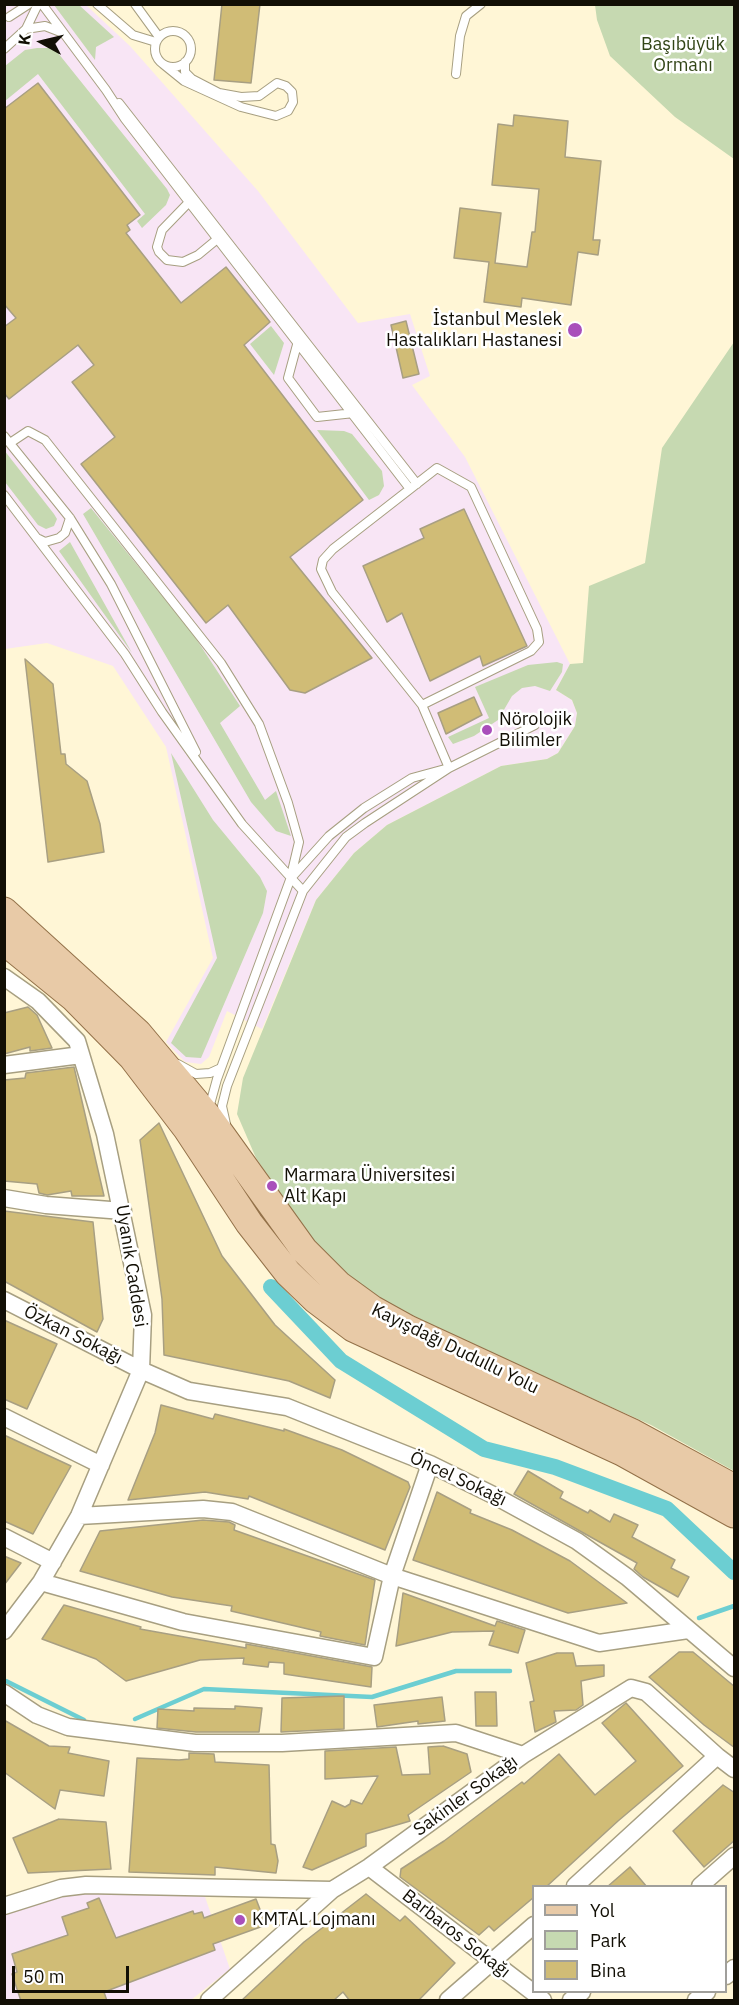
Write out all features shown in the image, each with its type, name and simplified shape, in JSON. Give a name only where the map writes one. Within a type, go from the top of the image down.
[{"type":"main road","name":"Kayışdağı Dudullu Yolu","points":[[4,911],[138,1033],[204,1134],[249,1223],[288,1273],[316,1300],[353,1328],[622,1452],[735,1514]]},
{"type":"main road","name":"Kayışdağı Dudullu Yolu","points":[[4,941],[74,998],[204,1134],[254,1180],[304,1250],[339,1285],[372,1310],[486,1367],[633,1432],[735,1488]]},
{"type":"street","name":"Uyanık Caddesi","points":[[4,977],[38,1001],[76,1041],[105,1134],[143,1315],[141,1370],[79,1516],[40,1582],[4,1631]]},
{"type":"street","points":[[4,1065],[81,1055]]},
{"type":"street","points":[[4,1197],[46,1205],[123,1211]]},
{"type":"street","name":"Özkan Sokağı","points":[[4,1300],[141,1370]]},
{"type":"street","name":"Öncel Sokağı","points":[[141,1370],[189,1391],[287,1407],[430,1464],[493,1495],[576,1541],[627,1576],[735,1668]]},
{"type":"street","points":[[4,1417],[100,1465]]},
{"type":"street","points":[[40,1582],[183,1622],[374,1657],[392,1576],[430,1464]]},
{"type":"street","points":[[79,1516],[203,1509],[232,1512],[392,1576],[599,1643],[688,1630]]},
{"type":"street","points":[[4,1537],[53,1562]]},
{"type":"street","points":[[524,1755],[631,1688],[646,1692],[717,1756],[735,1769]]},
{"type":"street","name":"Sakinler Sokağı","points":[[4,1693],[37,1715],[68,1727],[184,1741],[282,1743],[456,1733],[524,1755]]},
{"type":"street","name":"Sakinler Sokağı","points":[[209,2001],[332,1890],[369,1867],[524,1755]]},
{"type":"street","points":[[577,1885],[717,1756]]},
{"type":"street","points":[[702,1885],[735,1856]]},
{"type":"street","name":"Barbaros Sokağı","points":[[369,1867],[491,1964],[543,2001]]},
{"type":"street","points":[[4,1906],[61,1888],[86,1885],[332,1890]]},
{"type":"street","points":[[448,2001],[532,1927]]},
{"type":"lane","points":[[7,19],[14,4]]},
{"type":"lane","points":[[7,19],[28,4]]},
{"type":"lane","points":[[4,49],[26,29],[40,4],[64,33],[125,119],[191,200],[413,486]]},
{"type":"lane","points":[[97,4],[133,35],[157,40],[174,30],[185,35],[191,46],[185,62],[185,72],[192,79],[219,93],[241,97],[259,96],[277,83],[286,86],[292,92],[293,102],[288,111],[276,116],[252,110],[217,98],[184,81],[163,64],[155,54],[157,40],[135,4]]},
{"type":"lane","points":[[456,75],[460,36],[466,16],[481,4]]},
{"type":"lane","points":[[26,29],[45,26],[64,33]]},
{"type":"lane","points":[[163,64],[174,67],[185,62]]},
{"type":"lane","points":[[191,200],[162,230],[157,247],[159,252],[167,260],[183,261],[198,255],[220,237]]},
{"type":"lane","points":[[300,340],[288,378],[317,417],[356,412]]},
{"type":"lane","points":[[204,1134],[221,1068],[290,880],[299,842],[288,803],[259,724],[221,663],[45,440],[28,431],[7,439],[70,518],[121,603],[206,774]]},
{"type":"lane","points":[[422,705],[531,651],[539,642],[537,629],[471,488],[437,468],[333,549],[322,560],[321,569],[332,592],[422,705],[449,768]]},
{"type":"lane","points":[[4,495],[125,654],[242,824],[290,880],[303,891]]},
{"type":"lane","points":[[39,539],[45,542],[59,538],[65,533],[70,518]]},
{"type":"lane","points":[[254,1180],[225,1122],[222,1106],[226,1086],[303,891],[346,837],[449,768],[535,724]]},
{"type":"lane","points":[[290,880],[329,836],[364,808],[412,778],[449,768]]},
{"type":"lane","points":[[138,1033],[192,1073],[210,1073],[221,1068]]},
{"type":"shaded area","points":[[4,5],[86,5],[130,46],[258,191],[358,323],[410,314],[430,376],[412,385],[465,457],[570,664],[556,690],[572,700],[577,713],[575,726],[558,753],[547,759],[501,766],[387,825],[354,853],[316,900],[262,1029],[227,1011],[209,1057],[201,1064],[185,1062],[166,1042],[213,958],[166,747],[113,666],[47,643],[5,649]]},
{"type":"shaded area","points":[[73,1891],[203,1891],[230,1969],[191,2000],[5,2000],[5,1911]]},
{"type":"green space","points":[[54,5],[79,5],[114,37],[96,47],[95,60]]},
{"type":"green space","name":"Başıbüyük Ormanı","points":[[595,5],[734,5],[734,159],[675,117],[610,56],[597,20]]},
{"type":"green space","points":[[51,48],[58,53],[167,189],[170,195],[166,205],[142,228],[137,221],[145,214],[38,74],[5,101],[5,66],[25,50]]},
{"type":"green space","points":[[271,326],[284,343],[274,375],[250,344]]},
{"type":"green space","points":[[734,342],[734,1471],[651,1425],[402,1312],[364,1289],[313,1241],[256,1158],[237,1114],[243,1078],[316,900],[354,853],[387,825],[501,766],[547,759],[558,753],[575,726],[577,713],[572,700],[556,690],[570,664],[583,663],[589,586],[645,563],[662,448]]},
{"type":"green space","points":[[317,430],[344,431],[352,434],[382,471],[384,486],[379,495],[369,500]]},
{"type":"green space","points":[[4,450],[54,514],[57,519],[54,526],[46,529],[38,525],[5,482]]},
{"type":"green space","points":[[91,508],[193,634],[240,706],[220,723],[265,800],[276,791],[291,836],[276,831],[251,802],[83,514]]},
{"type":"green space","points":[[70,542],[132,653],[59,551]]},
{"type":"green space","points":[[557,662],[563,664],[562,672],[550,691],[535,686],[522,688],[512,696],[498,720],[474,736],[453,744],[448,737],[489,718],[475,687],[528,665]]},
{"type":"green space","points":[[171,753],[213,820],[260,877],[267,891],[263,913],[201,1058],[186,1057],[171,1043],[217,958]]},
{"type":"building","points":[[222,4],[260,4],[251,83],[214,80]]},
{"type":"building","points":[[38,83],[140,215],[127,225],[130,230],[126,233],[181,303],[226,267],[270,322],[244,345],[363,500],[290,557],[372,658],[305,693],[290,690],[228,605],[206,623],[81,464],[115,437],[72,382],[94,365],[78,345],[9,399],[4,393],[4,327],[16,318],[4,304],[4,109]]},
{"type":"building","points":[[514,115],[568,121],[565,157],[601,161],[593,240],[600,240],[598,255],[578,252],[571,305],[522,298],[521,307],[484,302],[489,262],[454,258],[460,208],[501,213],[495,263],[527,267],[532,232],[535,232],[539,189],[492,185],[498,124],[513,126]]},
{"type":"building","points":[[406,321],[419,374],[403,378],[391,325]]},
{"type":"building","points":[[464,509],[527,646],[483,666],[480,656],[430,681],[402,613],[387,622],[363,566],[424,538],[420,529]]},
{"type":"building","points":[[25,659],[53,684],[61,754],[65,754],[66,764],[87,781],[100,824],[104,852],[48,862]]},
{"type":"building","points":[[474,697],[482,715],[446,734],[438,713]]},
{"type":"building","points":[[28,1007],[37,1015],[52,1048],[30,1051],[30,1047],[4,1054],[4,1013]]},
{"type":"building","points":[[74,1067],[104,1196],[72,1196],[71,1191],[47,1195],[39,1193],[37,1184],[4,1181],[4,1080],[25,1078],[26,1073]]},
{"type":"building","points":[[159,1123],[222,1256],[275,1325],[335,1380],[330,1398],[289,1381],[164,1355],[162,1299],[140,1140]]},
{"type":"building","points":[[4,1211],[93,1222],[103,1319],[97,1332],[4,1281]]},
{"type":"building","points":[[4,1320],[57,1344],[27,1409],[4,1399]]},
{"type":"building","points":[[161,1405],[213,1419],[215,1414],[284,1431],[284,1429],[342,1450],[408,1482],[410,1487],[385,1550],[249,1496],[248,1499],[205,1492],[128,1500],[155,1433]]},
{"type":"building","points":[[4,1435],[71,1466],[33,1534],[4,1521]]},
{"type":"building","points":[[528,1471],[563,1492],[560,1498],[588,1513],[590,1510],[610,1522],[614,1514],[638,1525],[632,1537],[675,1560],[671,1568],[689,1577],[678,1597],[643,1577],[634,1569],[637,1563],[514,1494]]},
{"type":"building","points":[[437,1492],[471,1510],[470,1513],[512,1530],[570,1561],[627,1603],[568,1613],[413,1560]]},
{"type":"building","points":[[203,1520],[229,1522],[235,1525],[234,1530],[375,1580],[365,1645],[320,1636],[321,1632],[231,1611],[232,1606],[172,1597],[80,1571],[100,1531]]},
{"type":"building","points":[[4,1556],[21,1563],[4,1585]]},
{"type":"building","points":[[403,1593],[495,1626],[497,1621],[525,1630],[518,1653],[489,1645],[494,1631],[452,1632],[396,1646]]},
{"type":"building","points":[[64,1605],[141,1627],[140,1629],[246,1648],[246,1644],[372,1667],[371,1687],[284,1674],[284,1663],[269,1662],[268,1667],[243,1664],[244,1658],[200,1660],[126,1681],[96,1659],[42,1639]]},
{"type":"building","points":[[679,1652],[693,1652],[735,1687],[735,1748],[704,1725],[649,1677]]},
{"type":"building","points":[[557,1653],[573,1653],[576,1666],[604,1665],[604,1676],[581,1681],[583,1705],[576,1710],[554,1711],[556,1722],[535,1732],[530,1702],[534,1701],[526,1663]]},
{"type":"building","points":[[475,1692],[496,1692],[497,1726],[476,1726]]},
{"type":"building","points":[[344,1696],[344,1729],[281,1732],[282,1698]]},
{"type":"building","points":[[442,1697],[445,1721],[418,1724],[418,1721],[377,1727],[374,1705]]},
{"type":"building","points":[[626,1703],[683,1766],[548,1885],[532,1885],[532,1899],[494,1931],[489,1926],[479,1935],[400,1877],[401,1869],[444,1841],[522,1782],[524,1784],[559,1754],[595,1795],[636,1761],[602,1723]]},
{"type":"building","points":[[235,1706],[262,1708],[259,1732],[196,1732],[157,1728],[158,1709],[194,1711],[194,1708],[235,1709]]},
{"type":"building","points":[[4,1720],[49,1746],[70,1747],[68,1753],[109,1761],[104,1796],[60,1790],[55,1809],[4,1772]]},
{"type":"building","points":[[443,1746],[467,1754],[471,1772],[408,1815],[410,1821],[366,1834],[366,1846],[312,1870],[303,1867],[332,1801],[345,1807],[350,1804],[351,1800],[362,1804],[378,1776],[325,1779],[325,1751],[396,1747],[402,1775],[430,1774],[428,1747]]},
{"type":"building","points":[[189,1753],[214,1754],[215,1762],[269,1765],[271,1844],[275,1845],[278,1861],[276,1873],[215,1867],[215,1875],[129,1872],[137,1758],[179,1760],[189,1759]]},
{"type":"building","points":[[723,1785],[735,1793],[735,1840],[704,1867],[673,1831]]},
{"type":"building","points":[[59,1819],[106,1822],[111,1869],[28,1873],[13,1838]]},
{"type":"building","points":[[630,1867],[645,1885],[609,1885]]},
{"type":"building","points":[[366,1894],[400,1921],[405,1916],[455,1963],[418,2001],[350,2001],[343,1992],[333,2001],[241,2001],[304,1942]]},
{"type":"building","points":[[99,1898],[116,1938],[193,1911],[194,1914],[202,1912],[204,1918],[256,1899],[266,1925],[213,1944],[215,1950],[104,1992],[107,2001],[21,2001],[12,1974],[17,1972],[12,1954],[68,1935],[62,1917],[89,1908],[87,1903]]},
{"type":"waterway","points":[[271,1287],[341,1361],[484,1449],[555,1467],[667,1509],[734,1572]]},
{"type":"waterway","points":[[699,1618],[734,1606]]},
{"type":"waterway","points":[[135,1719],[204,1689],[372,1697],[456,1671],[510,1671]]},
{"type":"waterway","points":[[6,1681],[84,1720]]},
{"type":"place","name":"İstanbul Meslek Hastalıkları Hastanesi","points":[[575,330]]},
{"type":"place","name":"Nörolojik Bilimler","points":[[487,730]]},
{"type":"place","name":"Marmara Üniversitesi Alt Kapı","points":[[272,1186]]},
{"type":"place","name":"KMTAL Lojmanı","points":[[240,1920]]}]
